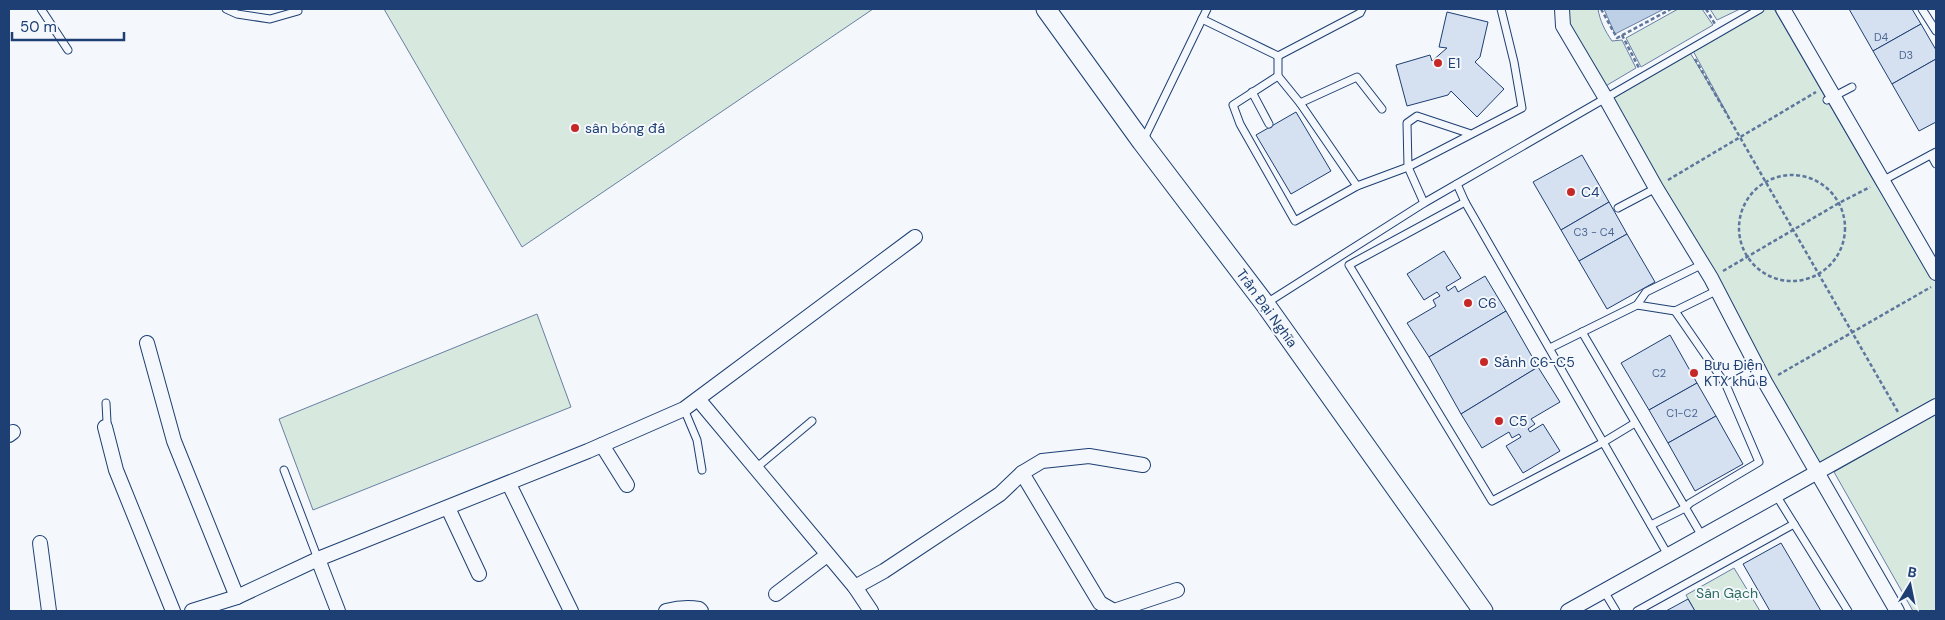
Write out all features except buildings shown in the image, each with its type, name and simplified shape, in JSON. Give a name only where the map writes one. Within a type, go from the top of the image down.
[{"type":"street","name":"Trần Đại Nghĩa","points":[[1046,9],[1142,142],[1265,304],[1483,611]]},
{"type":"street","points":[[1562,9],[1563,26],[1656,188],[1703,264],[1758,368],[1897,611]]},
{"type":"street","points":[[1783,9],[1829,94],[1934,270]]},
{"type":"street","points":[[192,611],[237,597],[318,560],[509,484],[684,409],[915,237]]},
{"type":"street","points":[[147,343],[174,441],[237,597]]},
{"type":"street","points":[[698,399],[855,587],[871,611]]},
{"type":"street","points":[[1568,611],[1936,406]]},
{"type":"street","points":[[105,426],[116,470],[173,611]]},
{"type":"street","points":[[602,445],[627,485]]},
{"type":"street","points":[[855,587],[884,571],[1000,494],[1022,473],[1042,461],[1089,456],[1143,465]]},
{"type":"street","points":[[1022,473],[1100,604],[1114,611],[1177,590]]},
{"type":"street","points":[[509,484],[571,611]]},
{"type":"street","points":[[448,508],[479,574]]},
{"type":"street","points":[[40,544],[49,611]]},
{"type":"street","points":[[776,594],[827,555]]},
{"type":"street","points":[[318,560],[338,611]]},
{"type":"street","points":[[666,611],[691,607],[701,611]]},
{"type":"lane","points":[[41,9],[68,50]]},
{"type":"lane","points":[[226,9],[237,14],[270,19],[298,12]]},
{"type":"lane","points":[[1142,142],[1207,9]]},
{"type":"lane","points":[[1278,56],[1360,13],[1362,9]]},
{"type":"lane","points":[[1278,76],[1233,105],[1240,124],[1295,222],[1357,186],[1408,167],[1522,108],[1514,62],[1501,9]]},
{"type":"lane","points":[[1265,304],[1424,203],[1760,9]]},
{"type":"lane","points":[[1922,9],[1936,31]]},
{"type":"lane","points":[[1202,19],[1278,56]]},
{"type":"lane","points":[[1278,56],[1278,76],[1300,103],[1357,186]]},
{"type":"lane","points":[[1300,103],[1358,78],[1382,109]]},
{"type":"lane","points":[[1829,94],[1852,87]]},
{"type":"lane","points":[[1252,92],[1269,124]]},
{"type":"lane","points":[[1424,203],[1408,167],[1408,123],[1417,116],[1471,134]]},
{"type":"lane","points":[[1882,180],[1933,153],[1936,164]]},
{"type":"lane","points":[[1457,184],[1465,202],[1668,556]]},
{"type":"lane","points":[[1618,208],[1656,188]]},
{"type":"lane","points":[[1465,202],[1349,265],[1492,501],[1602,443],[1635,423]]},
{"type":"lane","points":[[1550,348],[1637,305],[1646,292],[1703,264]]},
{"type":"lane","points":[[1637,305],[1675,311],[1714,284]]},
{"type":"lane","points":[[1651,525],[1686,508],[1690,503],[1759,462],[1726,385],[1675,311]]},
{"type":"lane","points":[[1582,332],[1702,536]]},
{"type":"lane","points":[[1726,385],[1758,368]]},
{"type":"lane","points":[[105,426],[107,422],[106,403]]},
{"type":"lane","points":[[684,409],[696,440],[702,470]]},
{"type":"lane","points":[[756,468],[812,421]]},
{"type":"lane","points":[[284,470],[318,560]]},
{"type":"lane","points":[[1776,495],[1848,611]]},
{"type":"lane","points":[[1636,611],[1794,524]]},
{"type":"lane","points":[[1604,591],[1616,611]]},
{"type":"path","points":[[1601,9],[1617,38],[1671,9]]},
{"type":"path","points":[[1706,9],[1720,32]]},
{"type":"path","points":[[1622,35],[1643,76]]},
{"type":"path","points":[[1690,49],[1905,424]]},
{"type":"path","points":[[1656,188],[1740,137],[1829,94]]},
{"type":"path","points":[[1788,175],[1810,178],[1829,190],[1840,202],[1845,222],[1844,240],[1835,261],[1819,274],[1802,281],[1783,281],[1765,274],[1755,267],[1747,257],[1739,237],[1740,216],[1749,196],[1766,182],[1788,175]]},
{"type":"path","points":[[1714,284],[1747,257],[1840,202],[1882,180]]},
{"type":"path","points":[[1766,382],[1936,284]]},
{"type":"green space","name":"sân bóng đá","points":[[384,9],[873,9],[522,247]]},
{"type":"green space","points":[[1565,9],[1598,9],[1601,22],[1609,37],[1612,41],[1622,40],[1636,68],[1604,87],[1565,20]]},
{"type":"green space","points":[[1678,9],[1702,9],[1713,25],[1641,67],[1626,38]]},
{"type":"green space","points":[[1710,9],[1740,9],[1717,20]]},
{"type":"green space","points":[[1761,9],[1774,9],[1875,183],[1936,281],[1936,406],[1815,471],[1606,97],[1689,51],[1729,117],[1692,49]]},
{"type":"green space","points":[[537,314],[571,407],[313,510],[279,419]]},
{"type":"green space","points":[[1936,414],[1936,611],[1913,611],[1834,472]]},
{"type":"green space","name":"Sân Gạch","points":[[1734,568],[1760,611],[1695,611],[1686,595]]},
{"type":"water","points":[[1604,9],[1664,9],[1615,34]]},
{"type":"place","name":"E1","points":[[1438,63]]},
{"type":"place","name":"sân bóng đá","points":[[575,128]]},
{"type":"place","name":"C4","points":[[1571,192]]},
{"type":"place","name":"C6","points":[[1468,303]]},
{"type":"place","name":"Sảnh C6-C5","points":[[1484,362]]},
{"type":"place","name":"Bưu Điện KTX khu B","points":[[1694,373]]},
{"type":"place","name":"C5","points":[[1499,421]]}]
